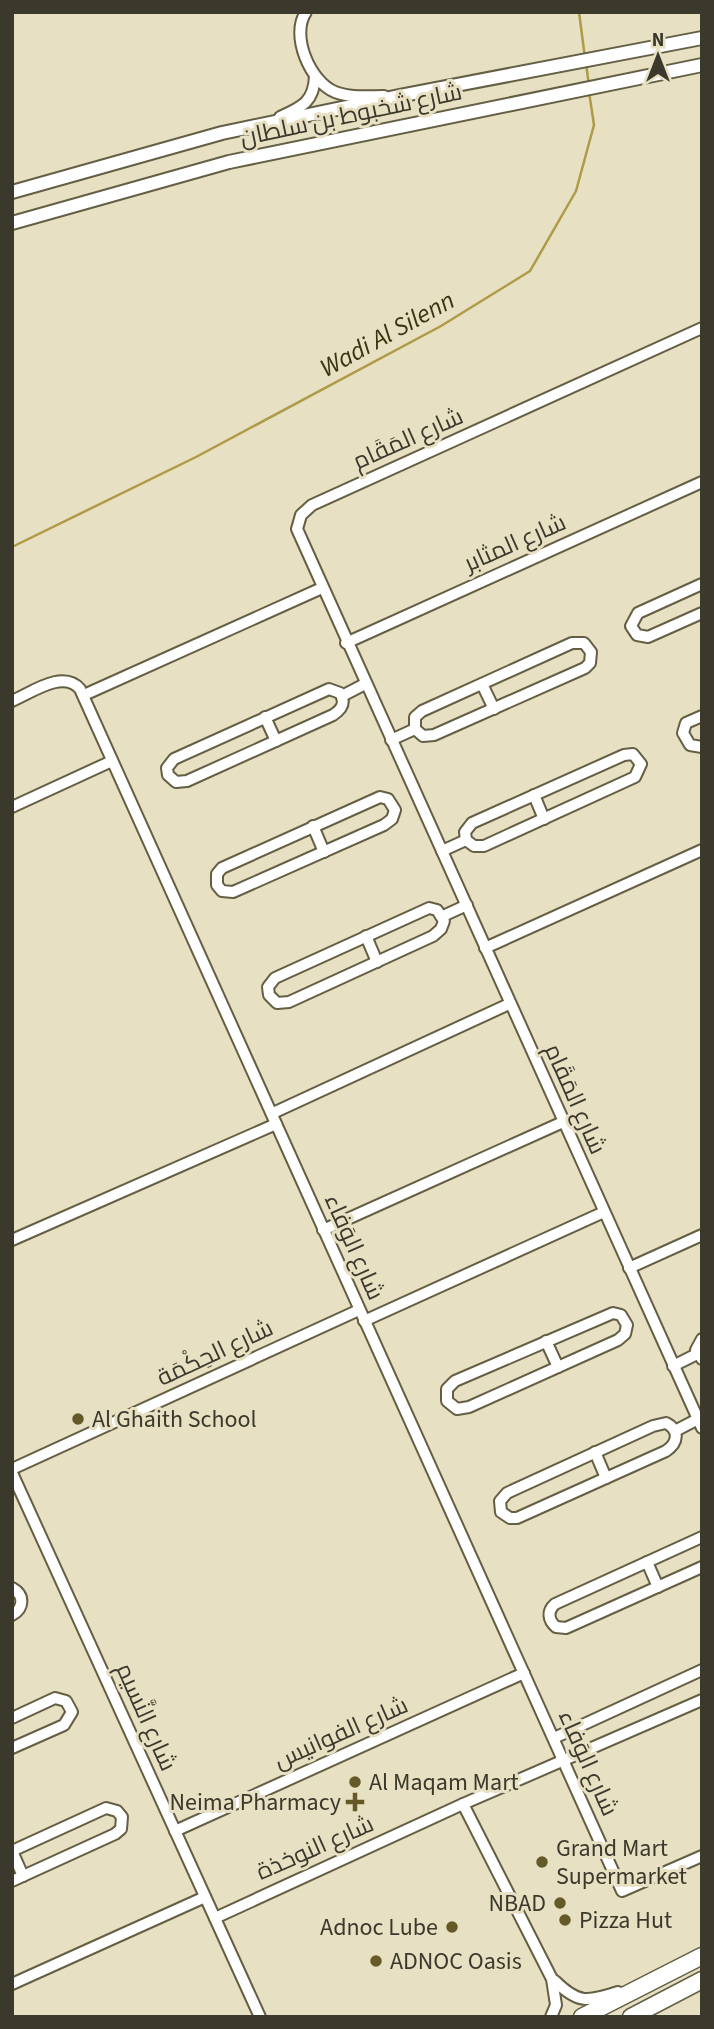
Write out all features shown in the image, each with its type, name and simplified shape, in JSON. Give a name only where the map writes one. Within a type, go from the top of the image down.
[{"type":"highway","points":[[582,2017],[702,1956]]},
{"type":"highway","points":[[631,2017],[702,1980]]},
{"type":"main road","name":"شارع شخبوط بن سلطان","points":[[12,192],[168,147],[263,125],[398,96],[530,73],[702,38]]},
{"type":"main road","name":"شارع شخبوط بن سلطان","points":[[12,222],[229,162],[702,65]]},
{"type":"street","points":[[306,12],[298,33],[315,76],[327,88],[339,94],[398,96]]},
{"type":"street","points":[[263,125],[307,103],[315,76]]},
{"type":"street","name":"شارع المَقَام","points":[[675,1431],[700,1424],[298,533],[299,520],[308,507],[702,328]]},
{"type":"street","name":"شارع المثابر","points":[[346,643],[702,482]]},
{"type":"street","points":[[702,584],[638,613],[631,626],[637,635],[648,637],[702,613]]},
{"type":"street","points":[[12,701],[63,680],[78,685],[84,695],[322,587]]},
{"type":"street","points":[[576,642],[584,643],[591,652],[590,663],[584,668],[494,709],[430,736],[420,734],[415,729],[414,721],[418,713],[576,642]]},
{"type":"street","points":[[342,696],[365,684]]},
{"type":"street","points":[[482,684],[494,709]]},
{"type":"street","points":[[326,690],[337,690],[342,696],[343,705],[333,715],[276,741],[187,781],[176,782],[167,775],[167,768],[174,759],[265,717],[326,690]]},
{"type":"street","name":"شارع الوَفاء","points":[[84,695],[622,1891],[702,1856]]},
{"type":"street","points":[[702,716],[689,721],[683,733],[690,745],[702,747]]},
{"type":"street","points":[[265,717],[276,741]]},
{"type":"street","points":[[391,740],[415,729]]},
{"type":"street","points":[[627,754],[640,761],[641,768],[635,777],[544,819],[484,846],[474,846],[466,840],[465,832],[472,823],[627,754]]},
{"type":"street","points":[[12,807],[112,761]]},
{"type":"street","points":[[394,805],[416,795]]},
{"type":"street","points":[[534,796],[544,819]]},
{"type":"street","points":[[384,797],[394,805],[394,814],[389,822],[324,852],[233,892],[222,891],[217,885],[217,874],[222,868],[313,826],[376,798],[384,797]]},
{"type":"street","points":[[313,826],[324,852]]},
{"type":"street","points":[[442,851],[466,840]]},
{"type":"street","points":[[485,948],[702,850]]},
{"type":"street","points":[[443,916],[467,905]]},
{"type":"street","points":[[433,908],[443,916],[443,925],[438,933],[289,1002],[277,1003],[269,995],[268,987],[275,978],[425,909],[433,908]]},
{"type":"street","points":[[366,936],[377,962]]},
{"type":"street","points":[[12,1240],[239,1139],[274,1118],[509,1004]]},
{"type":"street","points":[[323,1230],[563,1122]]},
{"type":"street","name":"شارع الحِكْمَة","points":[[13,1476],[361,1315],[604,1212]]},
{"type":"street","points":[[629,1268],[702,1235]]},
{"type":"street","points":[[626,1321],[648,1310]]},
{"type":"street","points":[[613,1313],[621,1315],[626,1321],[627,1330],[618,1340],[469,1407],[457,1409],[447,1401],[447,1389],[452,1383],[546,1341],[613,1313]]},
{"type":"street","points":[[673,1366],[699,1357],[696,1347],[702,1339]]},
{"type":"street","points":[[546,1341],[558,1367]]},
{"type":"street","name":"شارع المَقَام","points":[[657,1424],[670,1425],[675,1431],[676,1440],[666,1451],[517,1518],[510,1518],[501,1512],[500,1501],[504,1495],[595,1452],[657,1424]]},
{"type":"street","points":[[595,1452],[606,1478]]},
{"type":"street","name":"شارع النَّسيم","points":[[13,1476],[260,2017]]},
{"type":"street","points":[[702,1537],[555,1604],[549,1612],[550,1619],[556,1626],[566,1628],[702,1567]]},
{"type":"street","points":[[647,1562],[658,1587]]},
{"type":"street","points":[[12,1588],[22,1601],[20,1609],[12,1615]]},
{"type":"street","points":[[554,1738],[702,1671]]},
{"type":"street","name":"شارع الفوانيس","points":[[175,1831],[524,1673]]},
{"type":"street","points":[[12,1718],[55,1698],[66,1701],[72,1712],[67,1722],[12,1748]]},
{"type":"street","name":"شارع النوخذة","points":[[215,1918],[463,1804],[565,1762],[702,1700]]},
{"type":"street","points":[[463,1804],[552,1979],[556,2005],[551,2017]]},
{"type":"street","points":[[12,1881],[115,1834],[121,1829],[122,1817],[114,1809],[106,1808],[12,1851],[23,1875]]},
{"type":"street","points":[[12,1984],[205,1897]]},
{"type":"street","points":[[552,1979],[569,1995],[585,2000],[602,1997],[660,1977]]},
{"type":"waterway","name":"Wadi Al Silenn","points":[[579,12],[585,58]]},
{"type":"waterway","name":"Wadi Al Silenn","points":[[586,64],[589,85]]},
{"type":"waterway","name":"Wadi Al Silenn","points":[[12,547],[196,457],[441,326],[530,271],[576,191],[594,125],[589,92]]},
{"type":"place","name":"Al Ghaith School","points":[[78,1419]]},
{"type":"place","name":"Al Maqam Mart","points":[[355,1782]]},
{"type":"place","name":"Neima Pharmacy","points":[[355,1802]]},
{"type":"place","name":"Grand Mart Supermarket","points":[[542,1862]]},
{"type":"place","name":"NBAD","points":[[560,1903]]},
{"type":"place","name":"Pizza Hut","points":[[565,1920]]},
{"type":"place","name":"Adnoc Lube","points":[[452,1927]]},
{"type":"place","name":"ADNOC Oasis","points":[[376,1961]]}]
